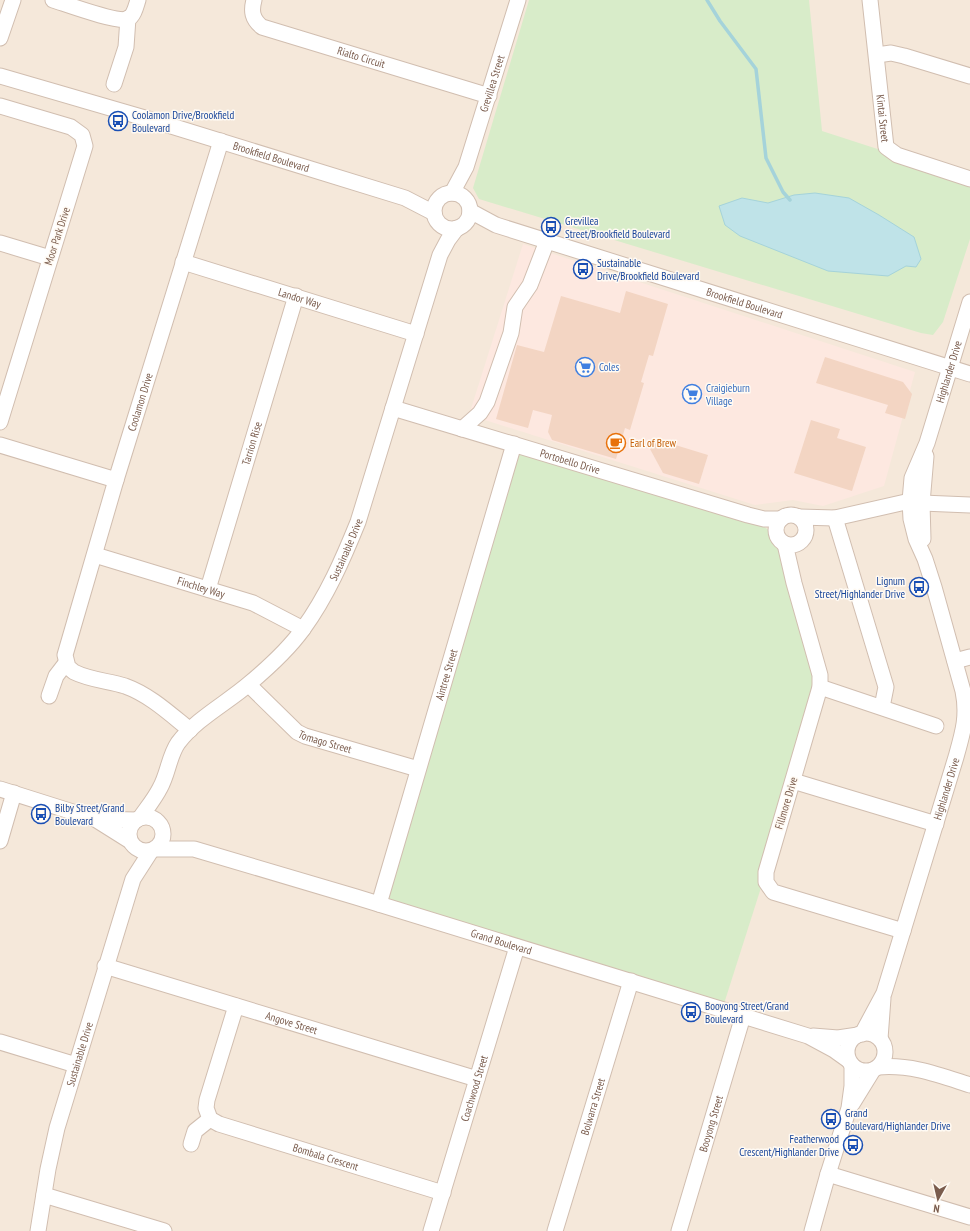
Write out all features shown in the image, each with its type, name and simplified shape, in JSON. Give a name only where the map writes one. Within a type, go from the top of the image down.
[{"type":"street","points":[[0,38],[13,0]]},
{"type":"street","points":[[53,0],[117,19],[128,18]]},
{"type":"street","points":[[114,84],[126,47],[128,18],[135,9],[138,0]]},
{"type":"street","name":"Rialto Circuit","points":[[254,0],[252,9],[254,18],[265,28],[489,96]]},
{"type":"street","name":"Grevillea Street","points":[[453,211],[518,0]]},
{"type":"street","name":"Kintai Street","points":[[870,0],[886,147],[897,155],[970,178]]},
{"type":"street","points":[[877,55],[892,54],[904,56],[970,76]]},
{"type":"street","name":"Brookfield Boulevard","points":[[0,76],[221,141],[405,198],[453,211],[970,374]]},
{"type":"street","name":"Moor Park Drive","points":[[0,106],[71,127],[79,132],[84,138],[85,146],[50,258],[6,380],[0,422]]},
{"type":"street","name":"Coolamon Drive","points":[[66,664],[66,650],[116,480],[221,141]]},
{"type":"street","name":"Sustainable Drive","points":[[138,819],[160,788],[172,755],[178,744],[190,730],[249,685],[272,664],[303,629],[324,596],[343,561],[358,522],[440,255],[448,240],[453,211]]},
{"type":"street","points":[[462,429],[480,413],[486,402],[511,333],[515,307],[530,285],[546,240]]},
{"type":"street","points":[[0,243],[50,258]]},
{"type":"street","name":"Landor Way","points":[[183,262],[416,334]]},
{"type":"street","name":"Tarrion Rise","points":[[208,589],[296,296]]},
{"type":"street","name":"Highlander Drive","points":[[881,1041],[884,994],[956,757],[965,719],[966,706],[955,661],[925,559],[922,517],[916,502],[927,443],[970,302]]},
{"type":"street","name":"Portobello Drive","points":[[394,408],[748,515],[764,519],[780,519],[789,515],[799,517]]},
{"type":"street","name":"Aintree Street","points":[[379,904],[514,444]]},
{"type":"street","points":[[0,445],[116,480]]},
{"type":"street","points":[[799,517],[835,518],[916,502],[970,504]]},
{"type":"street","name":"Portobello Drive","points":[[748,515],[792,539]]},
{"type":"street","points":[[792,539],[805,525],[799,517]]},
{"type":"street","points":[[792,539],[835,518]]},
{"type":"street","points":[[835,518],[886,687],[882,707]]},
{"type":"street","points":[[780,519],[776,528],[792,539]]},
{"type":"street","name":"Fillmore Drive","points":[[792,539],[794,583],[820,675],[820,687],[766,872],[766,882],[774,892],[903,931]]},
{"type":"street","name":"Finchley Way","points":[[95,555],[253,603],[303,629]]},
{"type":"street","points":[[955,661],[970,657]]},
{"type":"street","points":[[49,696],[56,676],[66,664],[78,674],[125,686],[141,693],[155,702],[190,730]]},
{"type":"street","name":"Tomago Street","points":[[249,685],[298,732],[306,736],[418,769]]},
{"type":"street","points":[[820,687],[936,726]]},
{"type":"street","points":[[793,781],[936,824]]},
{"type":"street","name":"Sustainable Drive","points":[[160,788],[161,827]]},
{"type":"street","points":[[0,789],[95,819],[142,851],[153,850],[162,840],[161,827],[151,818],[95,819]]},
{"type":"street","points":[[0,841],[14,793]]},
{"type":"street","points":[[132,843],[128,835],[129,829],[138,819]]},
{"type":"street","name":"Grand Boulevard","points":[[161,827],[194,849],[379,904],[808,1036],[834,1050],[850,1062]]},
{"type":"street","name":"Sustainable Drive","points":[[132,843],[133,880]]},
{"type":"street","name":"Grand Boulevard","points":[[153,850],[194,849]]},
{"type":"street","name":"Sustainable Drive","points":[[38,1231],[57,1128],[105,966],[133,880],[153,850]]},
{"type":"street","name":"Coachwood Street","points":[[431,1231],[517,947]]},
{"type":"street","name":"Angove Street","points":[[105,966],[478,1079]]},
{"type":"street","name":"Bolwarra Street","points":[[555,1231],[631,981]]},
{"type":"street","name":"Highlander Drive","points":[[860,1034],[884,994]]},
{"type":"street","points":[[191,1144],[195,1131],[210,1118],[206,1108],[207,1100],[236,1006]]},
{"type":"street","name":"Booyong Street","points":[[679,1231],[743,1016]]},
{"type":"street","points":[[812,1231],[849,1108],[852,1086],[847,1048],[850,1043],[860,1034],[873,1035],[893,1052],[918,1069]]},
{"type":"street","name":"Grand Boulevard","points":[[808,1036],[838,1038],[860,1034]]},
{"type":"street","points":[[849,1108],[875,1069],[882,1063],[885,1052],[881,1041]]},
{"type":"street","points":[[0,1042],[76,1065]]},
{"type":"street","points":[[850,1062],[862,1071],[890,1066],[918,1069],[970,1085]]},
{"type":"street","name":"Bombala Crescent","points":[[210,1118],[218,1124],[442,1193]]},
{"type":"street","points":[[828,1174],[970,1217]]},
{"type":"street","points":[[44,1195],[164,1231]]},
{"type":"shaded area","points":[[0,0],[970,0],[970,1231],[0,1231]]},
{"type":"shaded area","name":"Craigieburn Village","points":[[523,244],[915,372],[884,486],[823,506],[793,500],[755,505],[469,415]]},
{"type":"green space","points":[[529,0],[809,0],[822,131],[970,179],[970,239],[943,322],[933,335],[921,333],[479,199],[473,188]]},
{"type":"green space","points":[[514,444],[748,515],[778,537],[781,541],[820,675],[766,872],[722,1010],[379,904]]},
{"type":"water","points":[[815,193],[849,198],[914,237],[921,259],[916,267],[906,266],[888,276],[828,271],[740,236],[725,225],[719,206],[742,198],[768,203],[794,195]]},
{"type":"building","points":[[626,291],[668,304],[653,356],[649,355],[641,382],[644,383],[630,430],[625,428],[616,459],[552,440],[548,432],[552,415],[533,410],[528,428],[496,419],[517,345],[544,352],[561,296],[620,313]]},
{"type":"building","points":[[825,357],[903,382],[912,394],[905,419],[885,413],[888,405],[816,383]]},
{"type":"building","points":[[811,420],[840,429],[837,438],[866,447],[852,491],[794,473]]},
{"type":"building","points":[[659,440],[708,455],[699,484],[663,473],[650,449]]},
{"type":"waterway","points":[[707,0],[720,21],[756,69],[766,158],[783,192],[790,200]]},
{"type":"place","name":"Coolamon Drive/Brookfield Boulevard","points":[[118,121]]},
{"type":"place","name":"Grevillea Street/Brookfield Boulevard","points":[[551,227]]},
{"type":"place","name":"Sustainable Drive/Brookfield Boulevard","points":[[583,269]]},
{"type":"place","name":"Coles","points":[[585,367]]},
{"type":"place","name":"Craigieburn Village","points":[[692,394]]},
{"type":"place","name":"Earl of Brew","points":[[616,443]]},
{"type":"place","name":"Lignum Street/Highlander Drive","points":[[919,587]]},
{"type":"place","name":"Bilby Street/Grand Boulevard","points":[[41,814]]},
{"type":"place","name":"Booyong Street/Grand Boulevard","points":[[691,1012]]},
{"type":"place","name":"Grand Boulevard/Highlander Drive","points":[[831,1119]]},
{"type":"place","name":"Featherwood Crescent/Highlander Drive","points":[[853,1145]]}]
